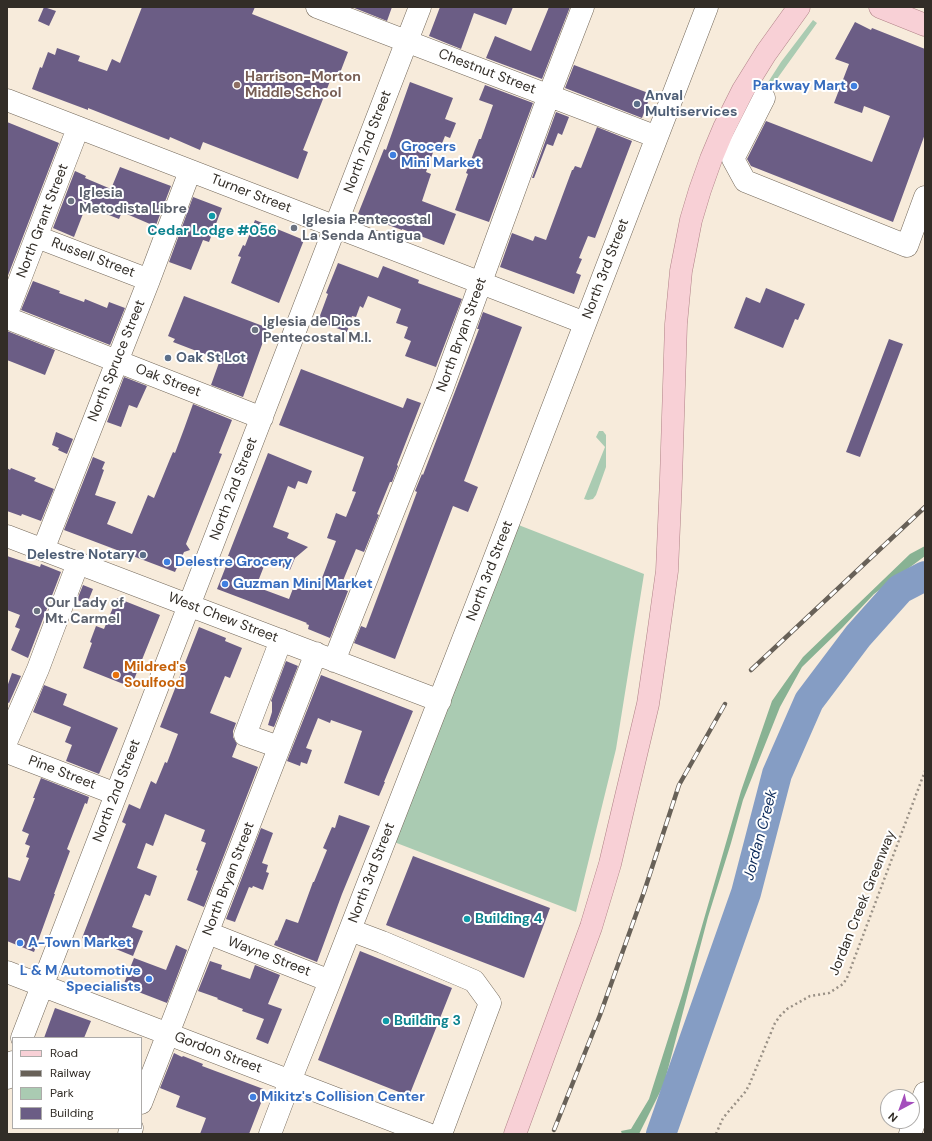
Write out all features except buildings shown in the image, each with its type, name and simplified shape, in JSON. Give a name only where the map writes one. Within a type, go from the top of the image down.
[{"type":"main road","points":[[515,1134],[591,927],[610,864],[648,704],[658,643],[667,571],[676,324],[681,270],[691,220],[708,165],[743,90],[763,58],[799,7]]},
{"type":"main road","points":[[880,7],[925,24]]},
{"type":"street","name":"Chestnut Street","points":[[316,7],[657,137]]},
{"type":"street","name":"North 2nd Street","points":[[22,1037],[420,7]]},
{"type":"street","name":"North Bryan Street","points":[[142,1100],[280,747],[325,657],[442,389],[548,96],[583,7]]},
{"type":"street","name":"North 3rd Street","points":[[270,1134],[440,701],[707,7]]},
{"type":"street","points":[[764,98],[733,159],[745,181],[907,246],[925,197]]},
{"type":"street","name":"Turner Street","points":[[7,100],[585,323]]},
{"type":"street","name":"North Grant Street","points":[[7,313],[78,128]]},
{"type":"street","name":"North Spruce Street","points":[[43,550],[190,171]]},
{"type":"street","name":"Russell Street","points":[[37,237],[149,280]]},
{"type":"street","name":"Oak Street","points":[[7,318],[262,418]]},
{"type":"street","name":"West Chew Street","points":[[7,536],[440,701]]},
{"type":"street","points":[[7,740],[38,668],[78,563]]},
{"type":"street","points":[[280,747],[245,735],[281,640]]},
{"type":"street","name":"Pine Street","points":[[7,752],[116,794]]},
{"type":"street","points":[[350,930],[474,981],[490,1003],[441,1134]]},
{"type":"street","name":"Wayne Street","points":[[208,933],[330,981]]},
{"type":"street","name":"Gordon Street","points":[[7,972],[290,1081],[388,1127],[428,1134]]},
{"type":"street","points":[[7,1078],[12,1065]]},
{"type":"street","points":[[910,1134],[925,1093]]},
{"type":"path","name":"Jordan Creek Greenway","points":[[716,1134],[723,1118],[746,1091],[775,1023],[780,1016],[787,1009],[810,996],[829,993],[843,984],[847,978],[925,770]]},
{"type":"green space","points":[[813,20],[817,23],[774,83],[768,89],[765,87],[781,62]]},
{"type":"green space","points":[[599,431],[603,431],[606,435],[606,467],[596,495],[593,499],[588,500],[584,499],[605,447],[596,437]]},
{"type":"green space","points":[[516,524],[644,574],[616,749],[576,912],[394,842]]},
{"type":"green space","points":[[925,546],[925,556],[874,594],[802,667],[780,707],[743,800],[708,917],[664,1084],[639,1134],[622,1134],[621,1131],[631,1129],[649,1099],[682,995],[741,791],[772,701],[803,657],[910,554]]},
{"type":"waterway","name":"Jordan Creek","points":[[661,1134],[746,893],[777,774],[809,701],[858,636],[900,589],[925,576]]},
{"type":"railway","points":[[751,670],[925,507]]},
{"type":"railway","points":[[554,1130],[600,1015],[644,892],[679,785],[725,704]]},
{"type":"place","name":"Harrison-Morton Middle School","points":[[237,85]]},
{"type":"place","name":"Parkway Mart","points":[[854,86]]},
{"type":"place","name":"Anval Multiservices","points":[[637,104]]},
{"type":"place","name":"Grocers Mini Market","points":[[393,155]]},
{"type":"place","name":"Iglesia Metodista Libre","points":[[71,201]]},
{"type":"place","name":"Cedar Lodge #056","points":[[212,216]]},
{"type":"place","name":"Iglesia Pentecostal La Senda Antigua","points":[[294,228]]},
{"type":"place","name":"Iglesia de Dios Pentecostal M.I.","points":[[255,330]]},
{"type":"place","name":"Oak St Lot","points":[[168,358]]},
{"type":"place","name":"Delestre Notary","points":[[143,555]]},
{"type":"place","name":"Delestre Grocery","points":[[167,562]]},
{"type":"place","name":"Guzman Mini Market","points":[[225,584]]},
{"type":"place","name":"Our Lady of Mt. Carmel","points":[[37,611]]},
{"type":"place","name":"Mildred's Soulfood","points":[[116,675]]},
{"type":"place","name":"Building 4","points":[[467,919]]},
{"type":"place","name":"A-Town Market","points":[[20,943]]},
{"type":"place","name":"L & M Automotive Specialists","points":[[149,979]]},
{"type":"place","name":"Building 3","points":[[386,1021]]},
{"type":"place","name":"Mikitz's Collision Center","points":[[253,1097]]}]
